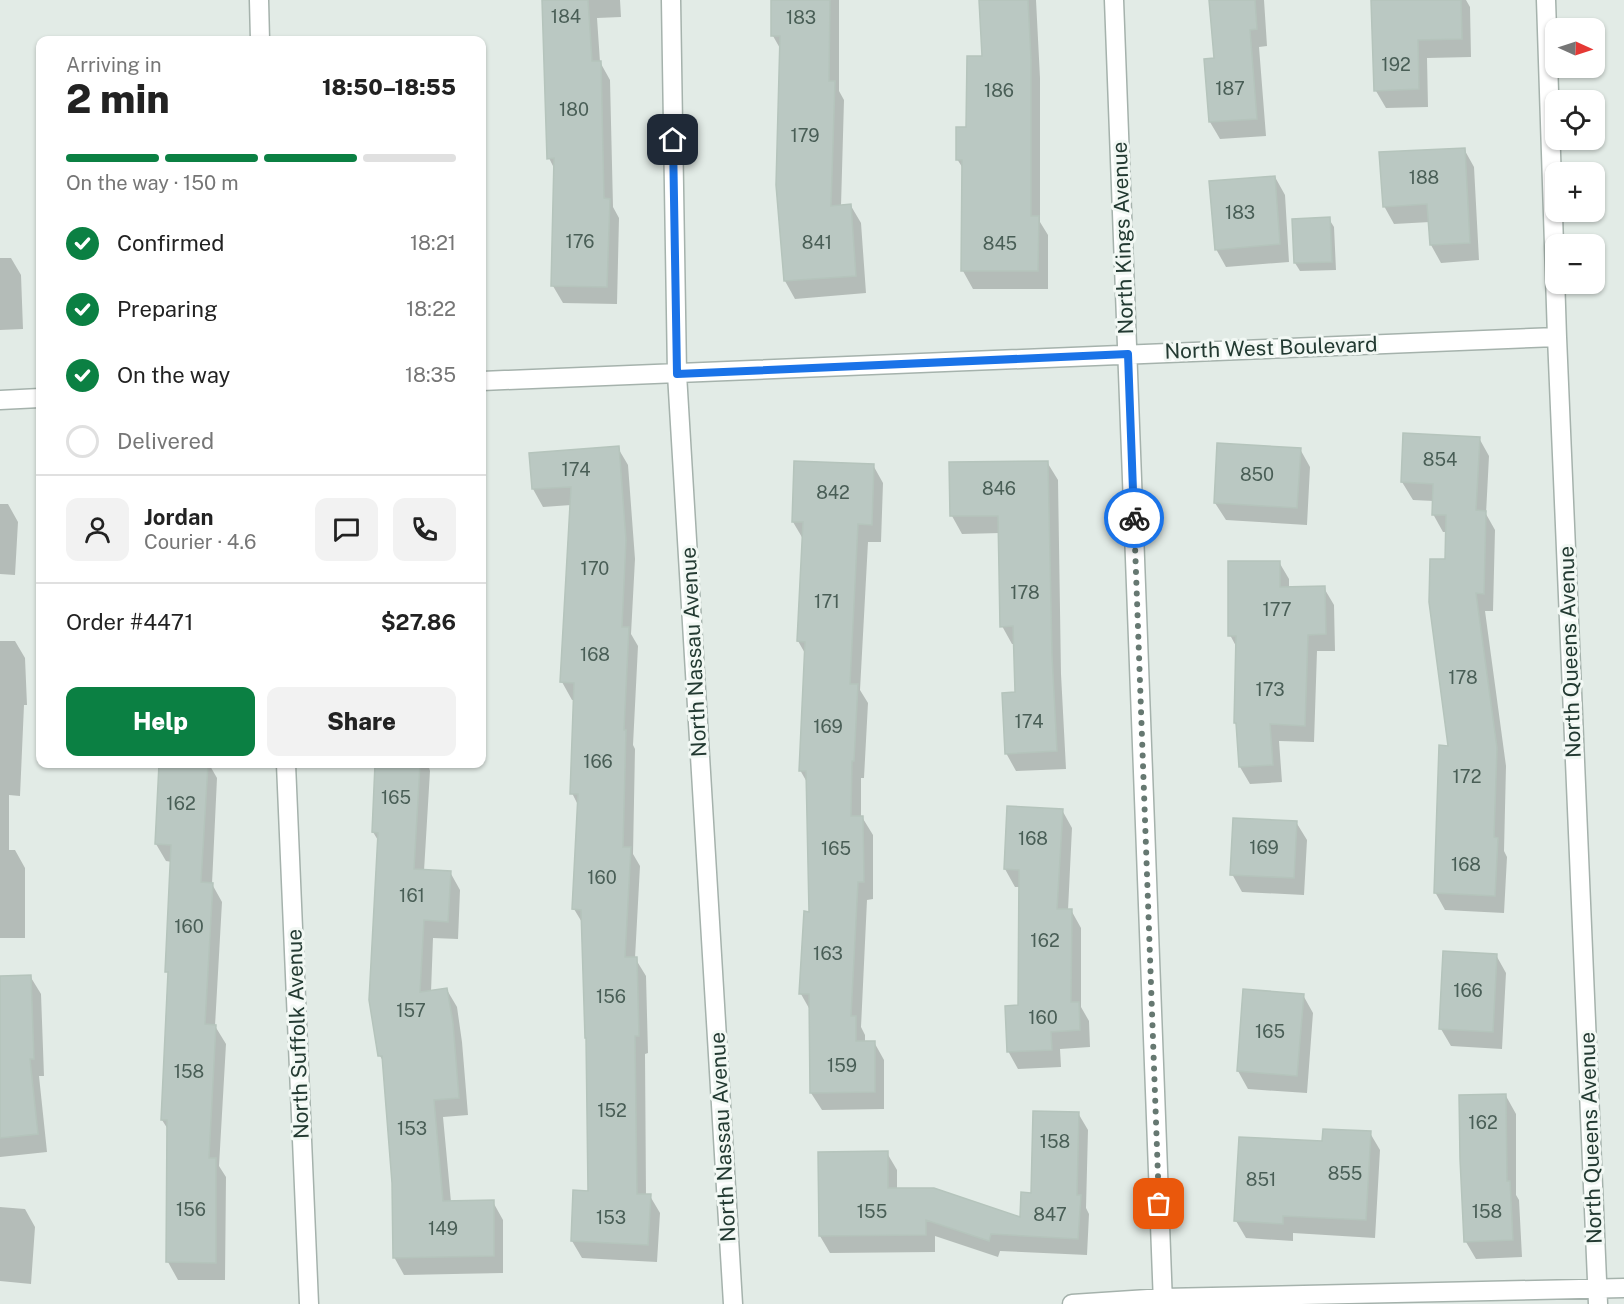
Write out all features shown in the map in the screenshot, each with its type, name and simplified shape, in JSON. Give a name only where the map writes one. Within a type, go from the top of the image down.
[{"type":"street","points":[[259,0],[260,36]]},
{"type":"street","name":"North Nassau Avenue","points":[[671,0],[677,374],[733,1304]]},
{"type":"street","name":"North Kings Avenue","points":[[1114,0],[1163,1301]]},
{"type":"street","name":"North Queens Avenue","points":[[1546,0],[1557,337],[1598,1296]]},
{"type":"street","name":"North West Boulevard","points":[[486,381],[1557,337]]},
{"type":"street","points":[[0,400],[36,398]]},
{"type":"street","name":"North Suffolk Avenue","points":[[286,768],[309,1304]]},
{"type":"street","points":[[1072,1304],[1598,1296],[1624,1288]]},
{"type":"building","points":[[542,0],[588,0],[592,61],[601,61],[604,198],[610,199],[607,287],[551,286],[554,158],[547,159]]},
{"type":"building","points":[[771,0],[830,0],[829,81],[835,81],[831,206],[851,204],[856,276],[784,281],[776,185],[780,36],[771,36]]},
{"type":"building","points":[[979,0],[1028,0],[1031,59],[1031,216],[1039,216],[1038,271],[961,271],[962,160],[956,160],[956,127],[966,127],[967,56],[982,56]]},
{"type":"building","points":[[1209,0],[1255,0],[1257,29],[1250,30],[1257,119],[1209,122],[1204,59],[1214,58]]},
{"type":"building","points":[[1371,0],[1461,0],[1462,39],[1418,40],[1419,89],[1374,91]]},
{"type":"building","points":[[1465,148],[1470,243],[1430,245],[1427,204],[1383,207],[1379,152]]},
{"type":"building","points":[[1275,176],[1280,244],[1215,250],[1209,181]]},
{"type":"building","points":[[1330,217],[1332,262],[1294,263],[1292,219]]},
{"type":"building","points":[[1403,433],[1480,437],[1476,510],[1486,511],[1484,594],[1476,593],[1497,748],[1494,837],[1498,838],[1495,896],[1434,893],[1439,745],[1448,746],[1429,602],[1430,559],[1445,559],[1446,515],[1432,515],[1433,484],[1401,482]]},
{"type":"building","points":[[1217,443],[1301,448],[1297,508],[1214,503]]},
{"type":"building","points":[[619,446],[626,540],[622,627],[629,627],[624,730],[626,730],[623,847],[631,847],[625,957],[637,957],[639,1036],[635,1036],[637,1194],[651,1194],[648,1245],[571,1241],[573,1190],[588,1191],[586,1038],[581,910],[572,909],[578,794],[570,794],[574,683],[560,682],[571,487],[532,489],[529,453]]},
{"type":"building","points":[[794,461],[874,464],[872,525],[858,524],[850,684],[858,684],[854,761],[852,761],[851,816],[863,816],[864,882],[858,882],[851,1016],[856,1016],[856,1041],[875,1041],[875,1092],[810,1093],[809,994],[799,994],[804,911],[809,912],[806,771],[799,771],[805,642],[797,641],[803,522],[792,522]]},
{"type":"building","points":[[1048,461],[1052,655],[1057,751],[1005,754],[1002,693],[1015,692],[1013,626],[1000,627],[998,516],[950,516],[949,462]]},
{"type":"building","points":[[1228,561],[1280,561],[1280,587],[1325,586],[1326,634],[1308,635],[1305,726],[1270,724],[1273,765],[1239,767],[1236,723],[1234,723],[1236,636],[1228,636]]},
{"type":"building","points":[[159,768],[208,768],[201,882],[213,883],[205,1024],[216,1025],[209,1158],[216,1158],[216,1263],[166,1262],[167,1120],[161,1120],[171,845],[155,844]]},
{"type":"building","points":[[375,768],[420,768],[414,869],[451,871],[448,922],[424,920],[420,992],[447,988],[453,1023],[459,1098],[434,1100],[443,1201],[494,1200],[494,1256],[393,1258],[392,1183],[382,1056],[378,1056],[369,1000],[378,833],[372,832]]},
{"type":"building","points":[[1007,806],[1063,809],[1057,909],[1072,909],[1071,1002],[1079,1002],[1080,1030],[1051,1032],[1052,1050],[1007,1052],[1005,1006],[1018,1005],[1019,870],[1004,869]]},
{"type":"building","points":[[1233,818],[1297,821],[1294,878],[1230,875]]},
{"type":"building","points":[[1443,951],[1497,954],[1493,1032],[1439,1029]]},
{"type":"building","points":[[31,975],[34,1059],[30,1059],[38,1134],[0,1138],[0,976]]},
{"type":"building","points":[[1243,989],[1304,994],[1297,1076],[1237,1071]]},
{"type":"building","points":[[1506,1094],[1507,1181],[1510,1181],[1513,1240],[1464,1242],[1459,1095]]},
{"type":"building","points":[[1033,1111],[1079,1112],[1077,1195],[1081,1195],[1078,1239],[991,1234],[989,1241],[926,1220],[926,1235],[819,1236],[818,1152],[888,1151],[888,1188],[934,1188],[1020,1217],[1021,1192],[1031,1193]]},
{"type":"building","points":[[1323,1129],[1371,1131],[1366,1220],[1283,1216],[1283,1224],[1234,1221],[1239,1137],[1322,1141]]},
{"type":"way so far","points":[[1134,518],[1159,1204]]},
{"type":"route","points":[[673,140],[677,374],[1128,354],[1134,518]]}]
